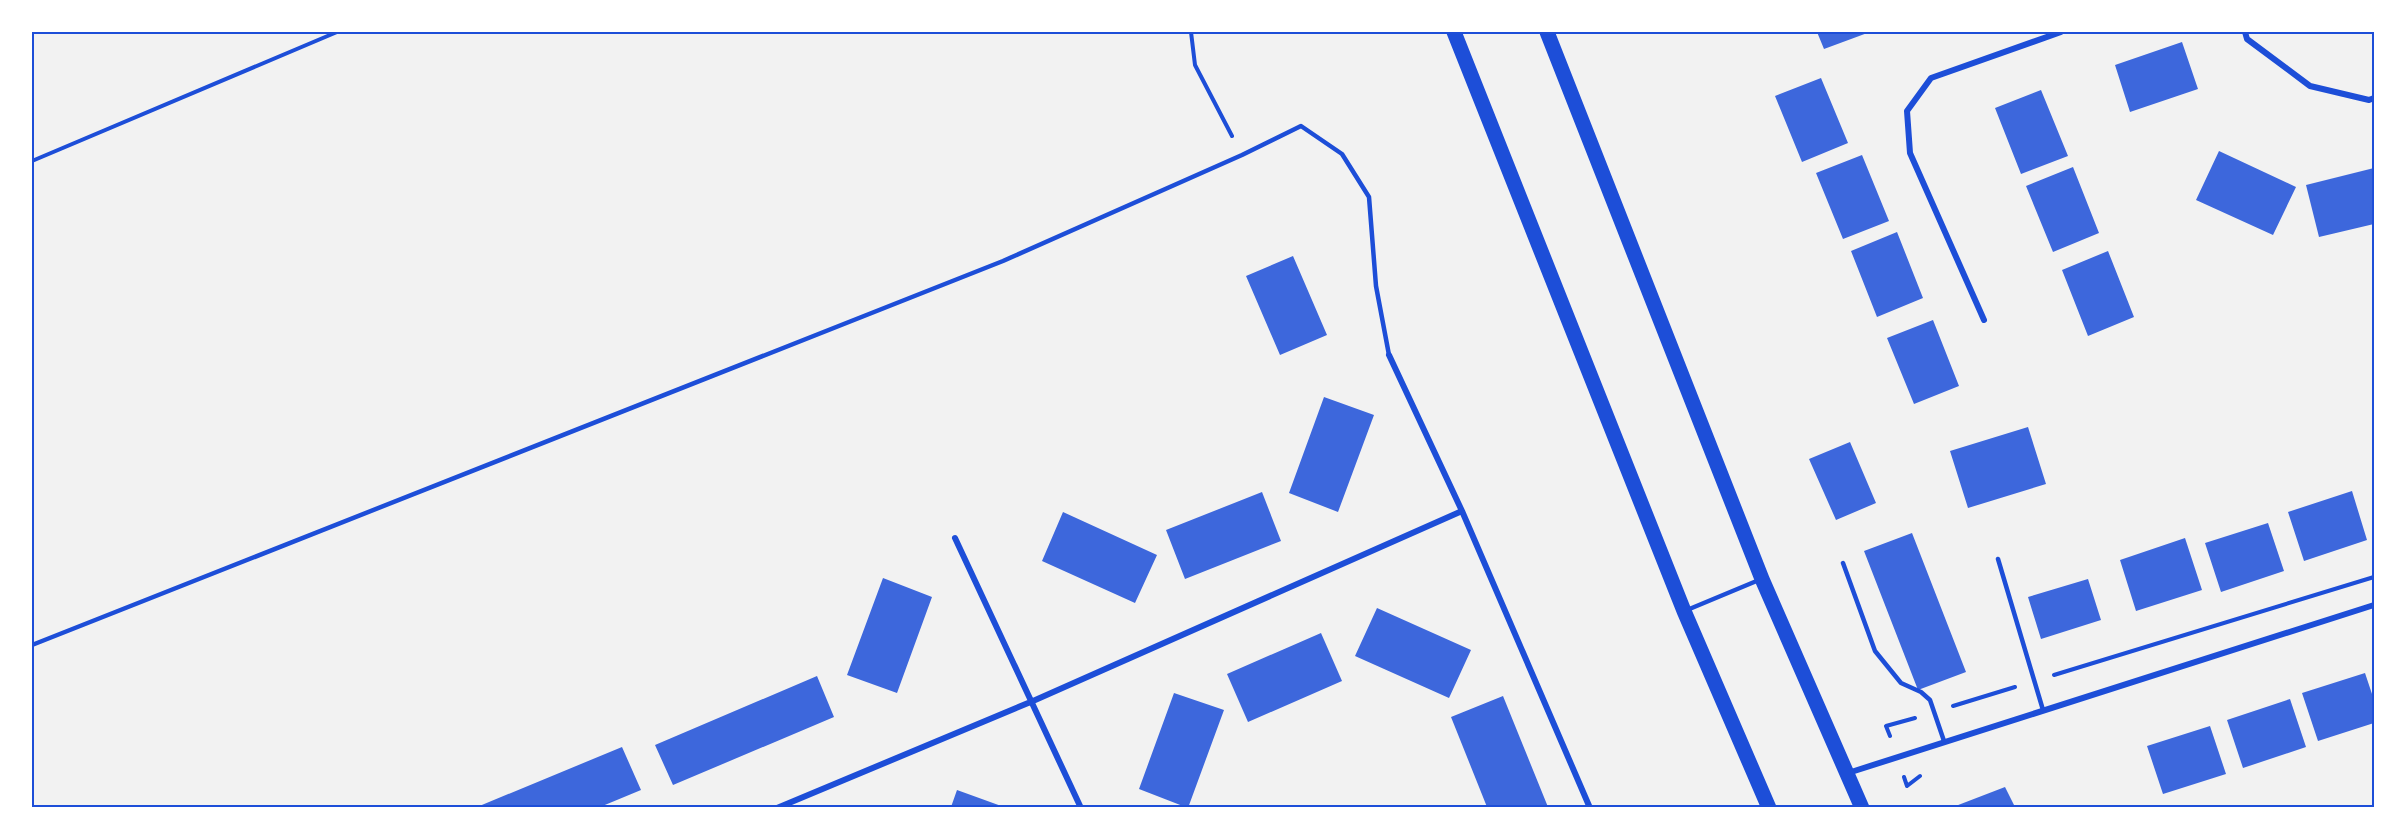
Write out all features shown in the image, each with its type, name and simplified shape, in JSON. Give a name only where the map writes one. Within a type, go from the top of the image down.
[{"type":"main road","points":[[1454,32],[1684,611],[1769,807]]},
{"type":"main road","points":[[1547,32],[1762,579],[1862,807]]},
{"type":"street","points":[[1984,320],[1910,153],[1907,111],[1931,78],[2061,32]]},
{"type":"street","points":[[2245,32],[2247,39],[2310,86],[2369,100],[2374,98]]},
{"type":"street","points":[[1389,355],[1462,511],[1590,807]]},
{"type":"street","points":[[777,807],[1033,701],[1462,511]]},
{"type":"street","points":[[955,538],[1081,807]]},
{"type":"street","points":[[1847,773],[2374,605]]},
{"type":"lane","points":[[32,645],[1003,261],[1242,155],[1301,126],[1342,154],[1369,197],[1376,286],[1389,355]]},
{"type":"lane","points":[[1998,559],[2043,710]]},
{"type":"lane","points":[[1843,563],[1875,651],[1901,683],[1921,692],[1930,700],[1944,741]]},
{"type":"lane","points":[[1684,611],[1762,579]]},
{"type":"path","points":[[32,161],[337,32]]},
{"type":"path","points":[[1191,32],[1195,65],[1242,155]]},
{"type":"path","points":[[1907,786],[1886,726],[2374,577]]},
{"type":"building","points":[[1817,32],[1870,32],[1824,49]]},
{"type":"building","points":[[2182,42],[2198,89],[2130,112],[2115,65]]},
{"type":"building","points":[[1821,78],[1848,143],[1802,162],[1775,96]]},
{"type":"building","points":[[2041,90],[2068,156],[2021,174],[1995,108]]},
{"type":"building","points":[[2219,151],[2296,187],[2273,235],[2196,200]]},
{"type":"building","points":[[1862,155],[1889,221],[1843,239],[1816,173]]},
{"type":"building","points":[[2073,167],[2099,233],[2053,252],[2026,186]]},
{"type":"building","points":[[2374,168],[2374,224],[2319,237],[2306,185]]},
{"type":"building","points":[[1897,232],[1923,298],[1877,317],[1851,251]]},
{"type":"building","points":[[2108,251],[2134,317],[2088,336],[2062,270]]},
{"type":"building","points":[[1293,256],[1327,335],[1280,355],[1246,276]]},
{"type":"building","points":[[1933,320],[1959,386],[1914,404],[1887,338]]},
{"type":"building","points":[[1324,397],[1374,415],[1338,512],[1289,493]]},
{"type":"building","points":[[2028,427],[2046,484],[1968,508],[1950,451]]},
{"type":"building","points":[[1850,442],[1876,503],[1836,520],[1809,459]]},
{"type":"building","points":[[2352,491],[2367,540],[2304,561],[2288,512]]},
{"type":"building","points":[[1262,492],[1281,541],[1185,579],[1166,530]]},
{"type":"building","points":[[1063,512],[1157,555],[1135,603],[1042,561]]},
{"type":"building","points":[[2268,523],[2284,571],[2221,592],[2205,543]]},
{"type":"building","points":[[1912,533],[1966,672],[1918,690],[1864,551]]},
{"type":"building","points":[[2185,538],[2202,590],[2136,611],[2120,560]]},
{"type":"building","points":[[883,578],[932,597],[897,693],[847,675]]},
{"type":"building","points":[[2088,579],[2101,620],[2041,639],[2028,597]]},
{"type":"building","points":[[1377,608],[1471,650],[1449,698],[1355,656]]},
{"type":"building","points":[[1321,633],[1342,681],[1248,722],[1227,674]]},
{"type":"building","points":[[2365,673],[2374,700],[2374,723],[2318,741],[2302,693]]},
{"type":"building","points":[[817,676],[834,717],[673,785],[655,745]]},
{"type":"building","points":[[1174,693],[1224,710],[1188,808],[1139,789]]},
{"type":"building","points":[[1503,696],[1548,807],[1487,807],[1451,717]]},
{"type":"building","points":[[2290,699],[2306,747],[2243,768],[2227,720]]},
{"type":"building","points":[[2210,726],[2226,774],[2163,794],[2147,746]]},
{"type":"building","points":[[622,747],[641,790],[600,807],[477,807]]},
{"type":"building","points":[[2005,787],[2015,807],[1953,807]]},
{"type":"building","points":[[957,790],[1004,807],[951,807]]}]
